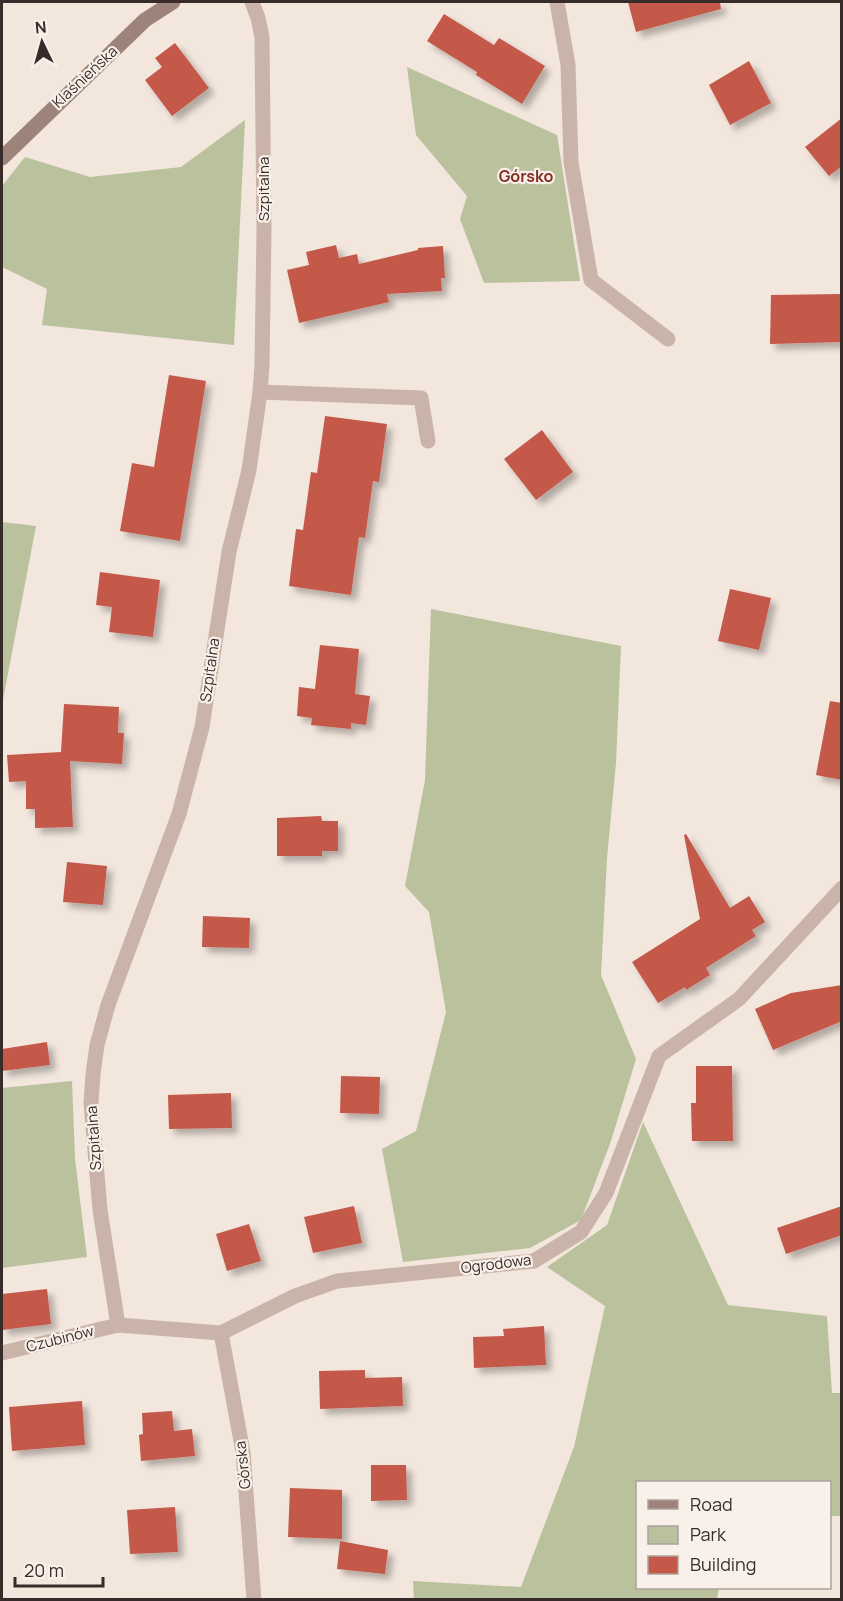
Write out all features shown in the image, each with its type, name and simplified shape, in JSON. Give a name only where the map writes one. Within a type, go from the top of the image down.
[{"type":"street","name":"Klaśnieńska","points":[[2,158],[145,21],[172,2]]},
{"type":"street","name":"Szpitalna","points":[[118,1325],[100,1210],[93,1132],[92,1103],[97,1045],[108,1005],[178,814],[202,727],[229,552],[249,470],[260,392],[264,230],[262,37],[252,2]]},
{"type":"street","points":[[557,2],[568,65],[571,162],[591,280],[668,339]]},
{"type":"street","points":[[260,392],[421,398],[428,441]]},
{"type":"street","name":"Ogrodowa","points":[[221,1333],[295,1296],[337,1281],[534,1261],[581,1232],[606,1193],[658,1056],[739,999],[842,888]]},
{"type":"street","points":[[118,1325],[221,1333]]},
{"type":"street","name":"Czubinów","points":[[2,1353],[118,1325]]},
{"type":"street","name":"Górska","points":[[221,1333],[243,1452],[254,1599]]},
{"type":"green space","points":[[407,67],[557,135],[580,281],[484,283],[460,219],[467,196],[416,135]]},
{"type":"green space","points":[[245,120],[234,345],[42,325],[47,289],[2,267],[2,186],[25,157],[90,177],[181,167]]},
{"type":"green space","points":[[2,522],[36,526],[2,705]]},
{"type":"green space","points":[[431,609],[621,646],[616,763],[607,858],[601,975],[636,1059],[611,1141],[581,1220],[530,1248],[403,1262],[382,1149],[416,1131],[446,1012],[429,912],[405,886],[425,780]]},
{"type":"green space","points":[[72,1081],[75,1159],[87,1257],[2,1268],[2,1088]]},
{"type":"green space","points":[[643,1122],[728,1305],[827,1316],[832,1393],[841,1393],[841,1516],[831,1516],[831,1481],[636,1481],[636,1589],[719,1589],[717,1599],[414,1599],[413,1581],[521,1587],[574,1447],[605,1306],[547,1267],[607,1225]]},
{"type":"building","points":[[628,2],[720,2],[721,9],[636,32]]},
{"type":"building","points":[[444,14],[494,45],[499,38],[545,66],[522,104],[427,41]]},
{"type":"building","points":[[175,43],[209,88],[172,116],[145,80],[162,67],[155,58]]},
{"type":"building","points":[[749,61],[771,103],[730,125],[709,85]]},
{"type":"building","points":[[842,118],[842,166],[829,176],[805,147]]},
{"type":"building","points":[[336,245],[339,258],[357,254],[359,264],[418,250],[418,248],[443,246],[445,278],[441,278],[442,291],[387,294],[389,302],[299,323],[287,270],[309,265],[306,252]]},
{"type":"building","points":[[842,294],[842,342],[770,344],[771,295]]},
{"type":"building","points":[[169,375],[206,381],[180,541],[120,531],[132,463],[154,467]]},
{"type":"building","points":[[325,416],[387,424],[379,482],[373,481],[365,538],[359,537],[351,595],[289,586],[296,529],[303,530],[311,472],[317,473]]},
{"type":"building","points":[[542,430],[573,472],[536,500],[504,459]]},
{"type":"building","points":[[100,572],[160,580],[153,637],[109,632],[112,607],[96,605]]},
{"type":"building","points":[[730,589],[771,598],[759,650],[718,641]]},
{"type":"building","points":[[320,645],[359,649],[355,694],[370,696],[366,725],[351,723],[351,729],[311,725],[312,718],[297,716],[299,687],[315,689]]},
{"type":"building","points":[[830,701],[842,703],[842,780],[816,775]]},
{"type":"building","points":[[64,704],[119,707],[118,733],[124,733],[122,764],[70,761],[73,827],[35,828],[35,809],[26,809],[26,781],[9,782],[7,755],[61,752]]},
{"type":"building","points":[[321,816],[322,821],[338,821],[338,851],[322,851],[322,856],[277,856],[277,818]]},
{"type":"building","points":[[686,834],[730,908],[749,896],[765,922],[752,930],[756,936],[706,968],[710,975],[686,990],[685,987],[658,1003],[632,962],[700,919],[684,835]]},
{"type":"building","points":[[67,862],[107,866],[103,905],[63,902]]},
{"type":"building","points":[[203,916],[250,918],[249,948],[202,947]]},
{"type":"building","points":[[842,985],[842,1021],[773,1050],[755,1009],[791,993]]},
{"type":"building","points":[[47,1042],[50,1065],[2,1071],[2,1049]]},
{"type":"building","points":[[696,1066],[732,1066],[733,1141],[692,1141],[691,1103],[696,1103]]},
{"type":"building","points":[[341,1076],[380,1077],[379,1114],[340,1113]]},
{"type":"building","points":[[231,1093],[232,1128],[169,1129],[168,1095]]},
{"type":"building","points":[[354,1206],[362,1243],[313,1253],[304,1217]]},
{"type":"building","points":[[842,1206],[842,1235],[786,1254],[777,1228]]},
{"type":"building","points":[[249,1224],[261,1261],[227,1271],[216,1234]]},
{"type":"building","points":[[47,1289],[51,1324],[2,1330],[2,1294]]},
{"type":"building","points":[[544,1326],[546,1365],[474,1368],[473,1337],[504,1336],[503,1329]]},
{"type":"building","points":[[365,1370],[365,1378],[402,1377],[403,1406],[320,1409],[319,1371]]},
{"type":"building","points":[[82,1401],[85,1445],[12,1451],[9,1407]]},
{"type":"building","points":[[172,1411],[174,1431],[192,1429],[195,1456],[141,1461],[139,1435],[143,1434],[142,1413]]},
{"type":"building","points":[[371,1465],[406,1465],[407,1500],[371,1501]]},
{"type":"building","points":[[290,1488],[342,1490],[342,1539],[288,1537]]},
{"type":"building","points":[[175,1507],[178,1552],[130,1554],[127,1510]]},
{"type":"building","points":[[340,1541],[388,1550],[385,1574],[337,1569]]},
{"type":"district","name":"Górsko","points":[[526,176]]}]
